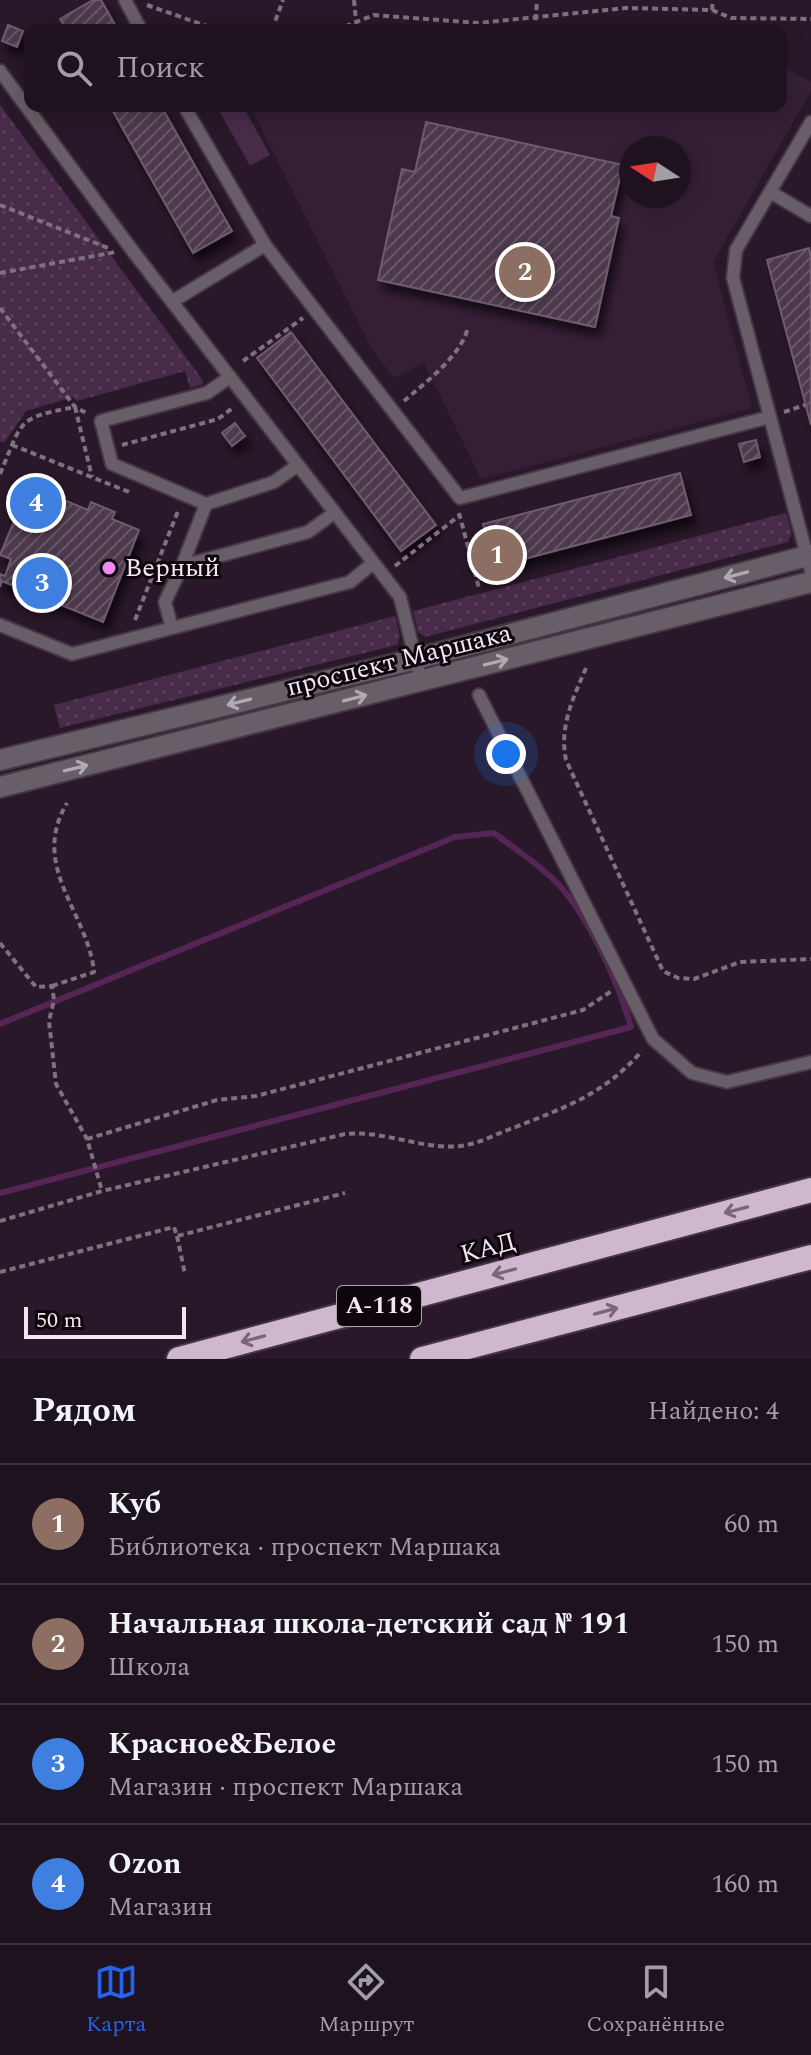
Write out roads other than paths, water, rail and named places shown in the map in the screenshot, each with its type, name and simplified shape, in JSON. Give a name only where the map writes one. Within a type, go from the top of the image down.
[{"type":"highway","name":"КАД","points":[[179,1359],[811,1190]]},
{"type":"highway","name":"А-118","points":[[422,1359],[811,1257]]},
{"type":"street","name":"проспект Маршака","points":[[0,760],[810,561]]},
{"type":"street","name":"проспект Маршака","points":[[0,787],[811,582]]},
{"type":"lane","points":[[125,0],[138,24]]},
{"type":"lane","points":[[0,71],[24,103]]},
{"type":"lane","points":[[31,112],[400,597],[421,681]]},
{"type":"lane","points":[[187,112],[265,245],[460,498],[770,417]]},
{"type":"lane","points":[[810,561],[733,278],[733,263],[736,250],[811,122]]},
{"type":"lane","points":[[772,193],[811,216]]},
{"type":"lane","points":[[173,301],[265,245]]},
{"type":"lane","points":[[230,377],[207,393],[101,421],[112,464],[206,504],[274,482],[298,465]]},
{"type":"lane","points":[[172,628],[165,602],[206,504]]},
{"type":"lane","points":[[182,566],[308,532],[334,513]]},
{"type":"lane","points":[[0,625],[72,654],[350,582],[373,563]]},
{"type":"lane","points":[[479,695],[653,1039],[692,1073],[727,1082],[811,1062]]},
{"type":"waterway","points":[[0,1024],[455,837],[494,833],[543,869],[569,897],[601,951],[631,1027],[0,1193]]},
{"type":"place","name":"Начальная школа-детский сад № 191","points":[[525,272]]},
{"type":"place","name":"Ozon","points":[[36,503]]},
{"type":"place","name":"Куб","points":[[497,555]]},
{"type":"place","name":"Верный","points":[[109,568]]},
{"type":"place","name":"Красное&Белое","points":[[42,583]]}]
